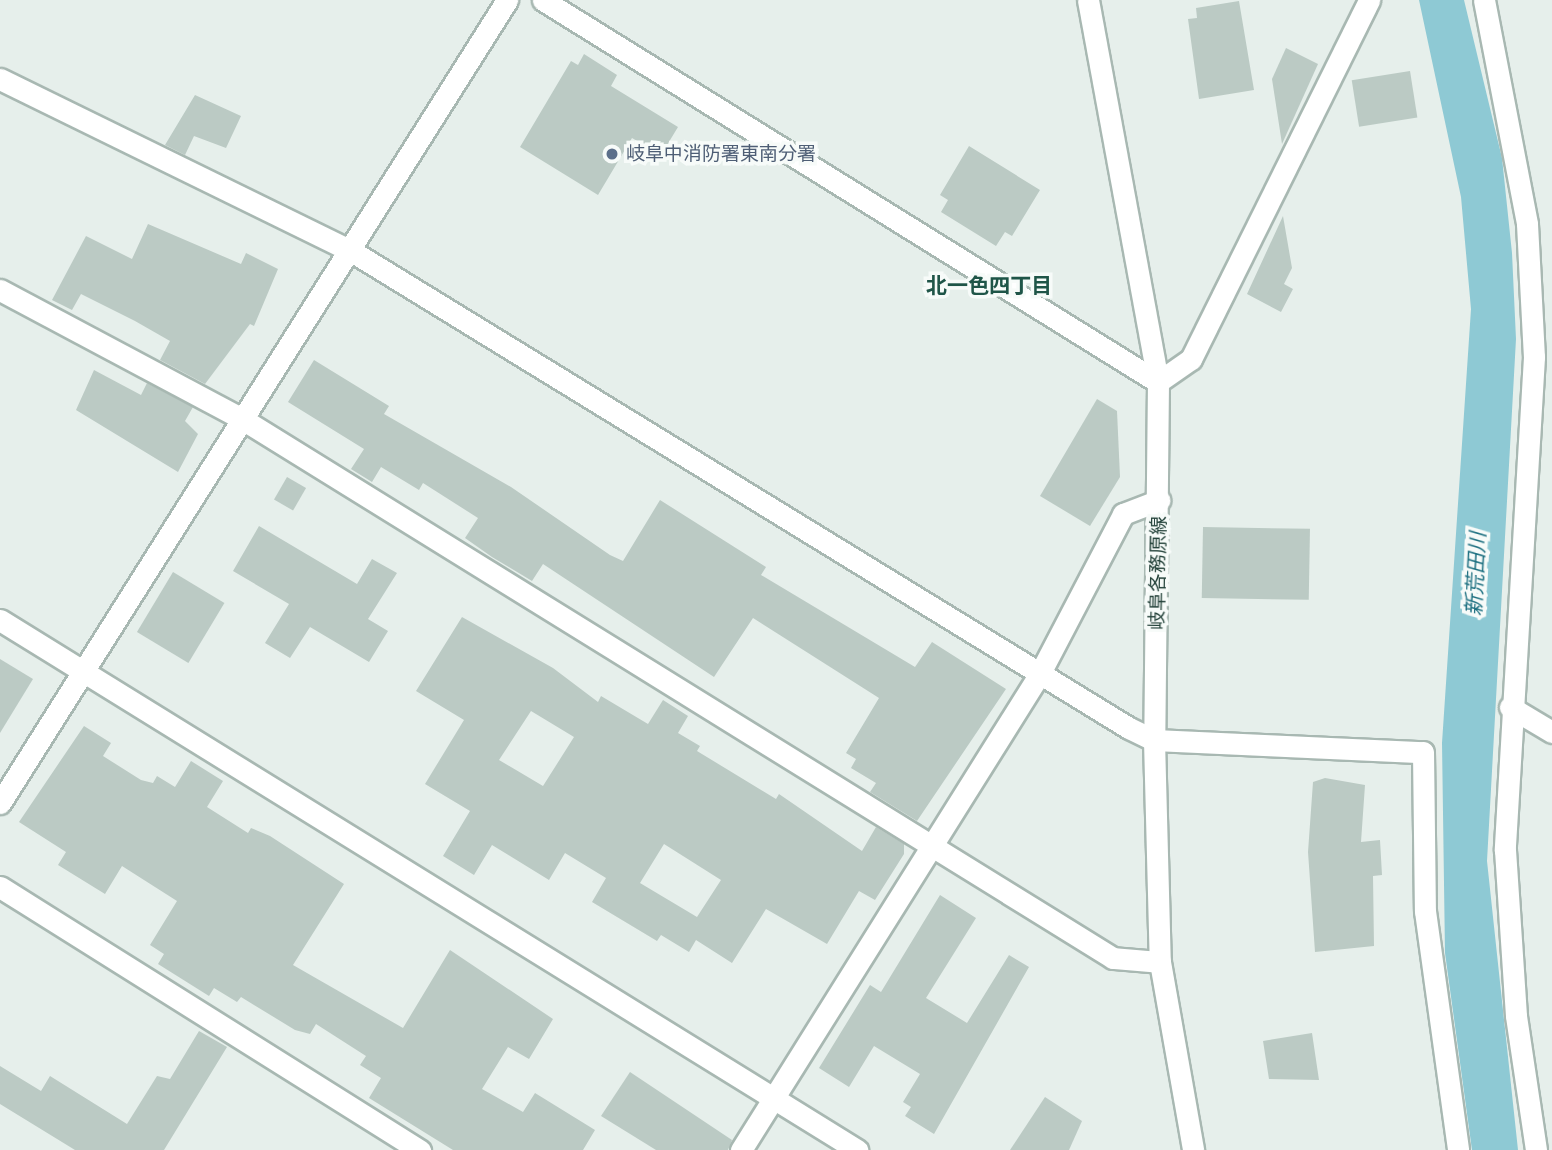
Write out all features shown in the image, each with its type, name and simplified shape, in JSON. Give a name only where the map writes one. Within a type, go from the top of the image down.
[{"type":"street","points":[[0,803],[239,417],[353,252],[507,0]]},
{"type":"street","points":[[543,0],[1158,382],[1191,359],[1369,0]]},
{"type":"street","name":"岐阜各務原線","points":[[1088,0],[1158,382],[1160,500],[1154,740],[1160,962],[1193,1150]]},
{"type":"street","points":[[1485,0],[1527,224],[1543,362],[1510,707],[1505,850],[1516,1016],[1539,1150],[1552,1141]]},
{"type":"street","points":[[0,79],[353,252],[1039,674],[1154,740],[1423,752],[1425,911],[1458,1150]]},
{"type":"street","points":[[0,290],[239,417],[930,848],[1113,958],[1160,962]]},
{"type":"street","points":[[741,1150],[1039,674],[1123,514],[1160,500]]},
{"type":"street","points":[[0,620],[857,1150]]},
{"type":"street","points":[[1510,707],[1552,732]]},
{"type":"street","points":[[0,887],[420,1150]]},
{"type":"water","name":"新荒田川","points":[[1419,0],[1464,0],[1502,158],[1512,253],[1516,339],[1487,861],[1518,1150],[1472,1150],[1445,953],[1442,743],[1471,309],[1461,197]]},
{"type":"building","points":[[1239,1],[1254,90],[1199,99],[1188,19],[1197,18],[1196,8]]},
{"type":"building","points":[[1286,48],[1318,64],[1282,144],[1272,79]]},
{"type":"building","points":[[584,54],[617,75],[611,86],[678,127],[661,155],[632,138],[598,195],[520,147],[571,61],[578,65]]},
{"type":"building","points":[[1410,71],[1417,117],[1359,127],[1352,80]]},
{"type":"building","points":[[195,95],[241,116],[226,148],[194,136],[185,155],[165,145]]},
{"type":"building","points":[[969,146],[1040,190],[1012,236],[1005,232],[996,246],[941,212],[948,200],[940,195]]},
{"type":"building","points":[[1283,216],[1292,268],[1284,284],[1293,289],[1281,312],[1247,294]]},
{"type":"building","points":[[148,224],[241,264],[246,253],[278,269],[254,326],[250,324],[205,384],[160,360],[170,341],[135,321],[81,294],[72,310],[52,300],[86,236],[132,259]]},
{"type":"building","points":[[314,360],[389,406],[384,414],[511,487],[610,555],[623,561],[660,500],[766,567],[761,575],[915,667],[932,642],[1006,689],[917,821],[870,792],[876,783],[851,768],[856,759],[846,753],[879,698],[753,618],[714,677],[543,564],[532,581],[465,538],[478,518],[423,483],[419,490],[381,467],[372,482],[351,469],[364,449],[288,402]]},
{"type":"building","points":[[94,370],[141,395],[147,383],[193,407],[185,421],[198,434],[178,472],[76,410]]},
{"type":"building","points":[[1097,399],[1117,411],[1120,477],[1090,526],[1040,496]]},
{"type":"building","points":[[287,477],[306,488],[293,511],[274,500]]},
{"type":"building","points":[[259,526],[357,584],[372,559],[397,573],[368,619],[388,631],[369,662],[310,627],[290,658],[265,643],[289,604],[233,571]]},
{"type":"building","points":[[1203,527],[1310,529],[1309,600],[1202,598]]},
{"type":"building","points":[[173,572],[224,603],[188,663],[137,632]]},
{"type":"building","points":[[462,617],[553,668],[598,702],[601,696],[648,724],[663,700],[688,716],[678,733],[700,746],[697,751],[776,799],[779,794],[862,851],[876,827],[904,844],[904,854],[875,900],[859,891],[827,944],[766,909],[732,963],[696,940],[689,952],[661,935],[657,941],[592,902],[606,878],[565,853],[549,880],[492,845],[474,875],[443,856],[470,811],[425,784],[464,720],[416,691]],"holes":[[[531,711],[574,737],[543,786],[499,760]],[[664,844],[721,880],[697,917],[640,883]]]},
{"type":"building","points":[[0,659],[33,679],[0,733]]},
{"type":"building","points":[[84,726],[111,743],[103,756],[141,780],[153,783],[157,776],[175,787],[191,761],[223,781],[207,807],[248,833],[251,828],[270,836],[344,884],[293,965],[403,1028],[450,950],[553,1019],[529,1059],[508,1047],[482,1089],[523,1112],[535,1093],[595,1130],[583,1150],[453,1150],[369,1098],[381,1078],[360,1065],[366,1056],[316,1024],[310,1034],[295,1030],[241,997],[237,1002],[214,988],[209,996],[158,964],[164,954],[150,945],[177,901],[122,866],[105,894],[58,865],[66,852],[19,822]]},
{"type":"building","points":[[1325,778],[1365,785],[1361,842],[1380,840],[1382,875],[1373,876],[1374,946],[1315,952],[1308,852],[1313,782]]},
{"type":"building","points":[[940,895],[976,918],[926,998],[967,1023],[1009,955],[1029,967],[934,1134],[905,1116],[911,1107],[903,1102],[920,1074],[874,1046],[849,1087],[819,1068],[870,985],[881,992]]},
{"type":"building","points":[[199,1031],[227,1047],[164,1150],[75,1150],[0,1104],[0,1066],[41,1091],[50,1076],[127,1124],[157,1076],[170,1079]]},
{"type":"building","points":[[1312,1033],[1319,1080],[1269,1079],[1263,1041]]},
{"type":"building","points":[[630,1072],[732,1140],[728,1150],[656,1150],[601,1116]]},
{"type":"building","points":[[1045,1097],[1082,1121],[1069,1150],[1010,1150]]},
{"type":"place","name":"岐阜中消防署東南分署","points":[[612,154]]},
{"type":"district","name":"北一色四丁目","points":[[989,286]]}]
